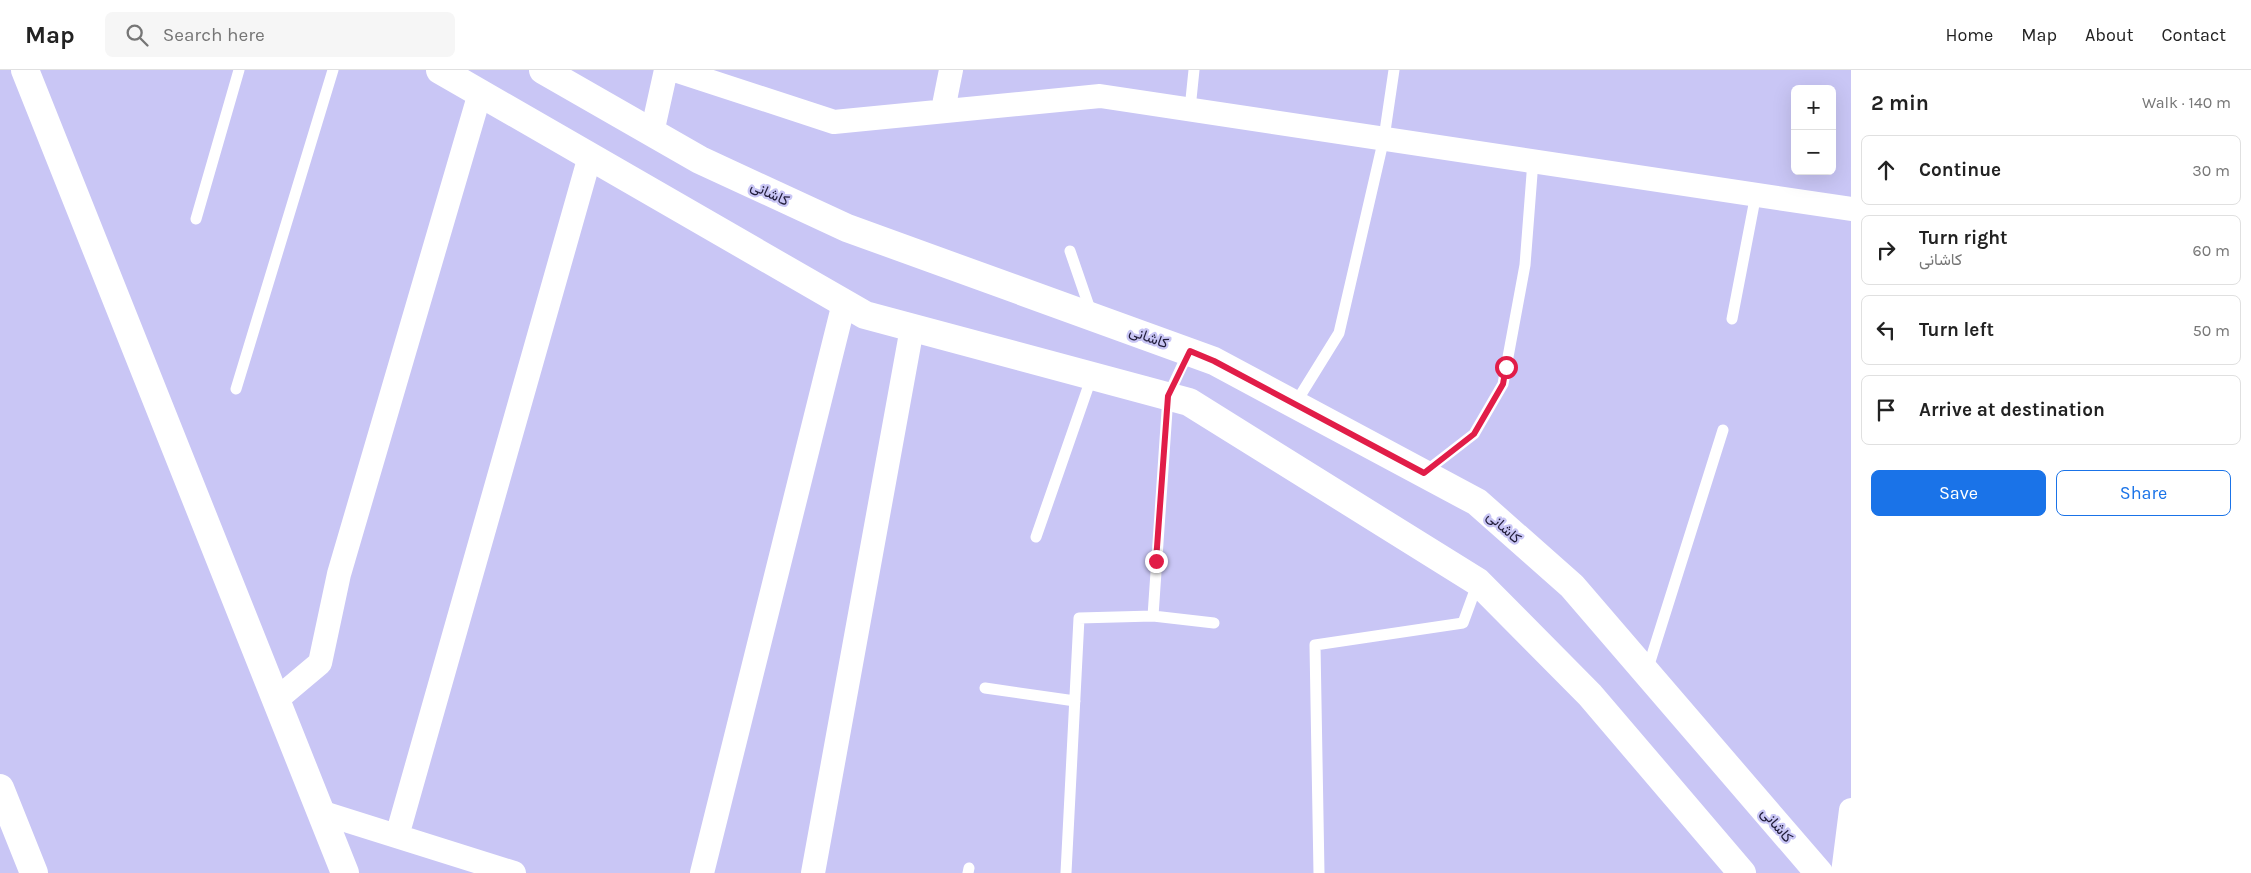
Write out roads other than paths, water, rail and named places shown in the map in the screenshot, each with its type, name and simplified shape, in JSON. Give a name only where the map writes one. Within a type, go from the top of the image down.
[{"type":"street","points":[[25,70],[345,873]]},
{"type":"street","points":[[440,70],[865,315],[1189,402],[1478,582],[1590,695],[1742,873]]},
{"type":"street","name":"کاشانی","points":[[543,70],[700,160],[848,228],[1214,361],[1477,502],[1572,586],[1819,873]]},
{"type":"street","points":[[652,133],[666,70]]},
{"type":"street","points":[[675,70],[834,122],[1100,96],[1851,209]]},
{"type":"street","points":[[943,110],[951,70]]},
{"type":"street","points":[[276,700],[320,663],[339,574],[480,93]]},
{"type":"street","points":[[397,836],[590,156]]},
{"type":"street","points":[[702,873],[844,303]]},
{"type":"street","points":[[813,873],[912,328]]},
{"type":"street","points":[[0,788],[34,873]]},
{"type":"street","points":[[1843,873],[1851,810]]},
{"type":"street","points":[[320,812],[514,873]]},
{"type":"lane","points":[[196,219],[239,70]]},
{"type":"lane","points":[[236,389],[333,70]]},
{"type":"lane","points":[[1190,109],[1194,70]]},
{"type":"lane","points":[[1294,404],[1339,333],[1384,138],[1394,70]]},
{"type":"lane","points":[[1424,473],[1474,434],[1503,384],[1524,265],[1533,161]]},
{"type":"lane","points":[[1732,319],[1756,194]]},
{"type":"lane","points":[[1070,251],[1093,316]]},
{"type":"lane","points":[[1152,616],[1168,396],[1190,351]]},
{"type":"lane","points":[[1036,537],[1092,376]]},
{"type":"lane","points":[[1646,672],[1723,430]]},
{"type":"lane","points":[[1319,873],[1315,645],[1463,623],[1478,582]]},
{"type":"lane","points":[[1066,873],[1079,618],[1152,616],[1214,623]]},
{"type":"lane","points":[[985,688],[1075,701]]}]
